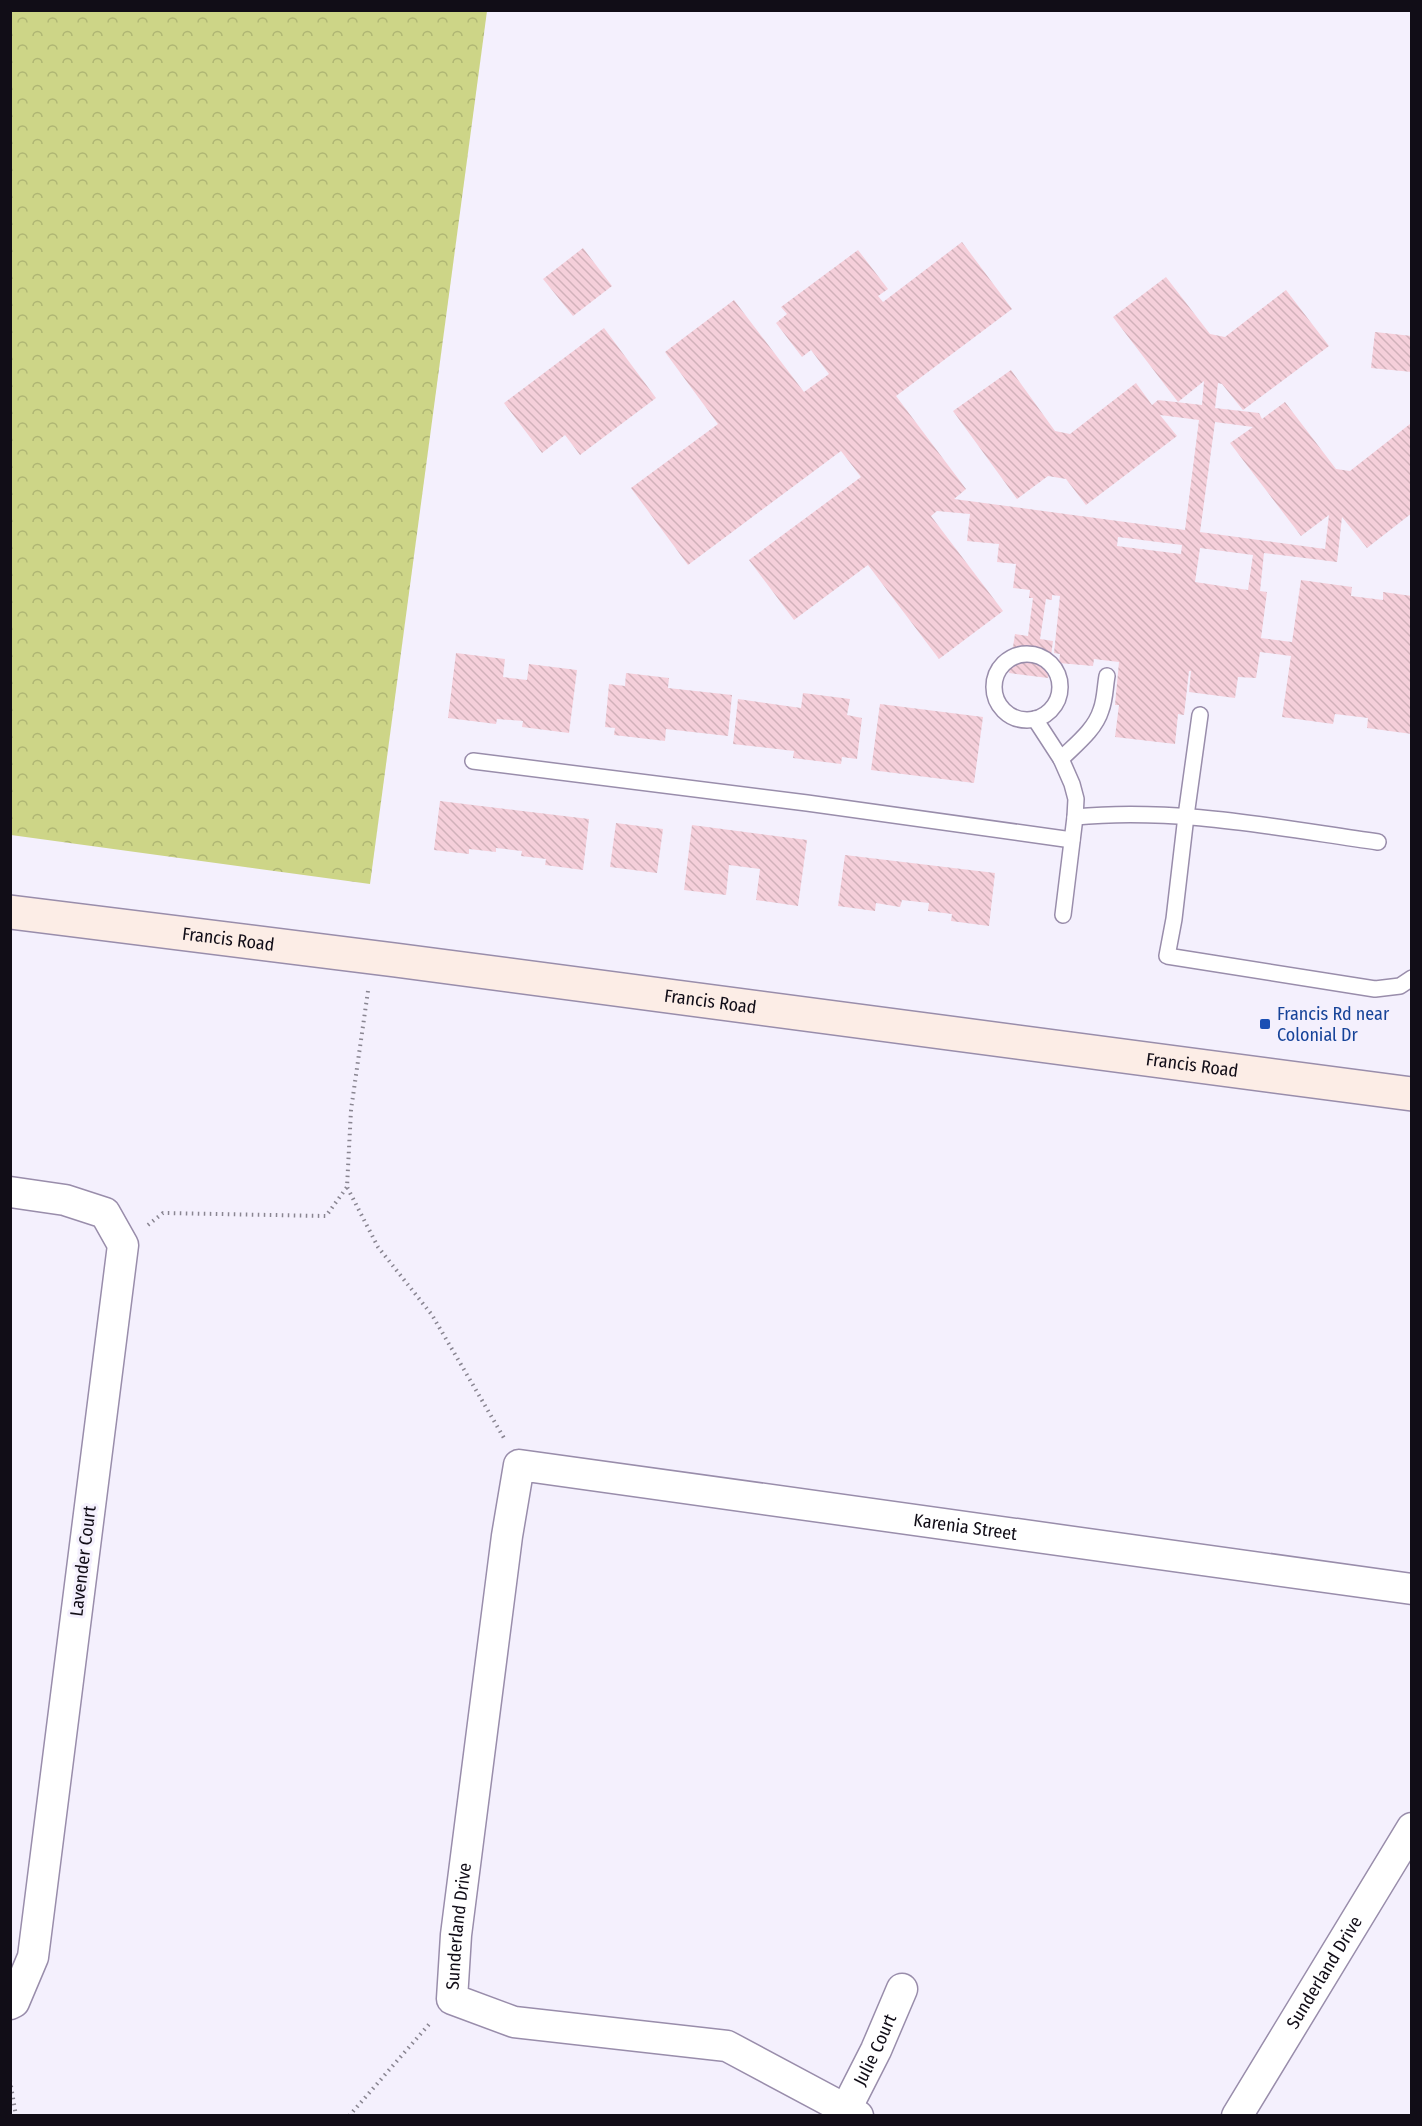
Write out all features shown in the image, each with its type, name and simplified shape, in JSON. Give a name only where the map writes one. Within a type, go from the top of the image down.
[{"type":"main road","name":"Francis Road","points":[[10,912],[373,957],[1412,1094]]},
{"type":"street","points":[[10,1192],[65,1200],[105,1213],[123,1245]]},
{"type":"street","name":"Lavender Court","points":[[10,2004],[15,2002],[33,1957],[123,1245]]},
{"type":"street","name":"Karenia Street","points":[[519,1465],[1412,1589]]},
{"type":"street","name":"Sunderland Drive","points":[[519,1465],[507,1536],[456,1935],[452,1999],[514,2022],[727,2046],[852,2112]]},
{"type":"street","name":"Sunderland Drive","points":[[1237,2115],[1412,1828]]},
{"type":"street","name":"Julie Court","points":[[852,2112],[902,1989]]},
{"type":"lane","points":[[1029,654],[1042,658],[1053,667],[1059,679],[1060,692],[1056,704],[1047,714],[1035,719],[1023,720],[1010,716],[1001,708],[996,699],[994,687],[996,676],[1004,664],[1015,656],[1029,654]]},
{"type":"lane","points":[[1061,759],[1097,721],[1102,710],[1107,676]]},
{"type":"lane","points":[[1200,716],[1174,919],[1167,956],[1375,989],[1400,986],[1412,978]]},
{"type":"lane","points":[[1035,719],[1061,759],[1076,799],[1076,817],[1063,915]]},
{"type":"lane","points":[[472,761],[807,802],[1072,840]]},
{"type":"lane","points":[[1076,817],[1115,814],[1186,816],[1378,842]]},
{"type":"path","points":[[373,957],[351,1110],[347,1187],[378,1247],[432,1315],[476,1387],[519,1465]]},
{"type":"path","points":[[123,1245],[163,1213],[326,1215],[347,1187]]},
{"type":"path","points":[[350,2115],[452,1999]]},
{"type":"path","points":[[10,2080],[16,2115]]},
{"type":"green space","points":[[11,10],[487,11],[370,884],[11,835]]},
{"type":"building","points":[[962,242],[1012,309],[896,396],[966,489],[954,499],[1185,530],[1199,420],[1160,415],[1177,436],[1086,505],[1066,479],[1048,476],[1017,499],[953,411],[1011,370],[1055,431],[1070,434],[1136,383],[1152,405],[1158,400],[1202,405],[1204,381],[1178,402],[1113,317],[1166,277],[1210,334],[1225,337],[1286,290],[1329,346],[1243,410],[1222,384],[1218,383],[1215,408],[1259,413],[1262,419],[1285,402],[1336,469],[1350,471],[1410,424],[1412,426],[1412,513],[1367,548],[1342,517],[1337,562],[1264,553],[1260,591],[1267,592],[1261,638],[1292,642],[1301,580],[1352,587],[1351,596],[1383,600],[1383,592],[1412,596],[1412,734],[1367,728],[1368,718],[1335,714],[1333,724],[1282,717],[1291,656],[1260,652],[1256,678],[1238,677],[1235,698],[1189,692],[1191,671],[1189,671],[1184,715],[1178,714],[1175,744],[1115,737],[1119,705],[1115,705],[1119,662],[1094,659],[1093,666],[1059,663],[1060,654],[1054,653],[1060,596],[1052,595],[1052,600],[1046,599],[1040,639],[1053,641],[1048,678],[1009,673],[1015,634],[1028,636],[1033,598],[1029,598],[1030,590],[1013,588],[1016,564],[997,562],[999,544],[967,541],[970,514],[937,511],[931,516],[1003,611],[939,659],[868,565],[794,620],[749,560],[861,477],[841,451],[688,565],[631,488],[718,424],[665,352],[734,300],[804,392],[829,374],[811,350],[802,357],[776,323],[787,314],[781,307],[858,250],[888,289],[878,296],[883,302]],"holes":[[[1215,422],[1253,427],[1230,443],[1301,536],[1329,515],[1325,549],[1200,532]],[[1118,537],[1182,545],[1181,554],[1117,546]],[[1200,548],[1253,555],[1248,590],[1195,582]]]},
{"type":"building","points":[[583,248],[612,286],[573,316],[543,279]]},
{"type":"building","points":[[604,328],[656,398],[580,455],[565,435],[542,453],[504,403]]},
{"type":"building","points":[[1375,332],[1412,336],[1412,372],[1371,368]]},
{"type":"building","points":[[456,653],[505,659],[503,677],[527,680],[529,664],[577,670],[569,733],[522,727],[523,721],[497,719],[496,724],[448,718]]},
{"type":"building","points":[[626,673],[669,678],[668,688],[732,695],[728,736],[666,729],[665,741],[614,735],[615,728],[605,727],[609,684],[625,686]]},
{"type":"building","points":[[803,693],[850,699],[847,715],[862,718],[857,759],[842,757],[841,764],[793,758],[794,751],[733,744],[738,699],[801,708]]},
{"type":"building","points":[[880,704],[983,717],[974,783],[871,770]]},
{"type":"building","points":[[440,801],[589,819],[583,870],[545,865],[546,859],[521,856],[522,851],[496,848],[496,852],[469,849],[469,854],[434,850]]},
{"type":"building","points":[[616,823],[663,829],[657,873],[610,867]]},
{"type":"building","points":[[692,825],[807,840],[798,906],[756,900],[760,869],[729,865],[726,895],[684,890]]},
{"type":"building","points":[[845,855],[995,873],[989,926],[951,921],[952,914],[928,911],[929,903],[902,900],[900,907],[876,903],[875,911],[838,906]]},
{"type":"place","name":"Francis Rd near Colonial Dr","points":[[1265,1024]]}]
